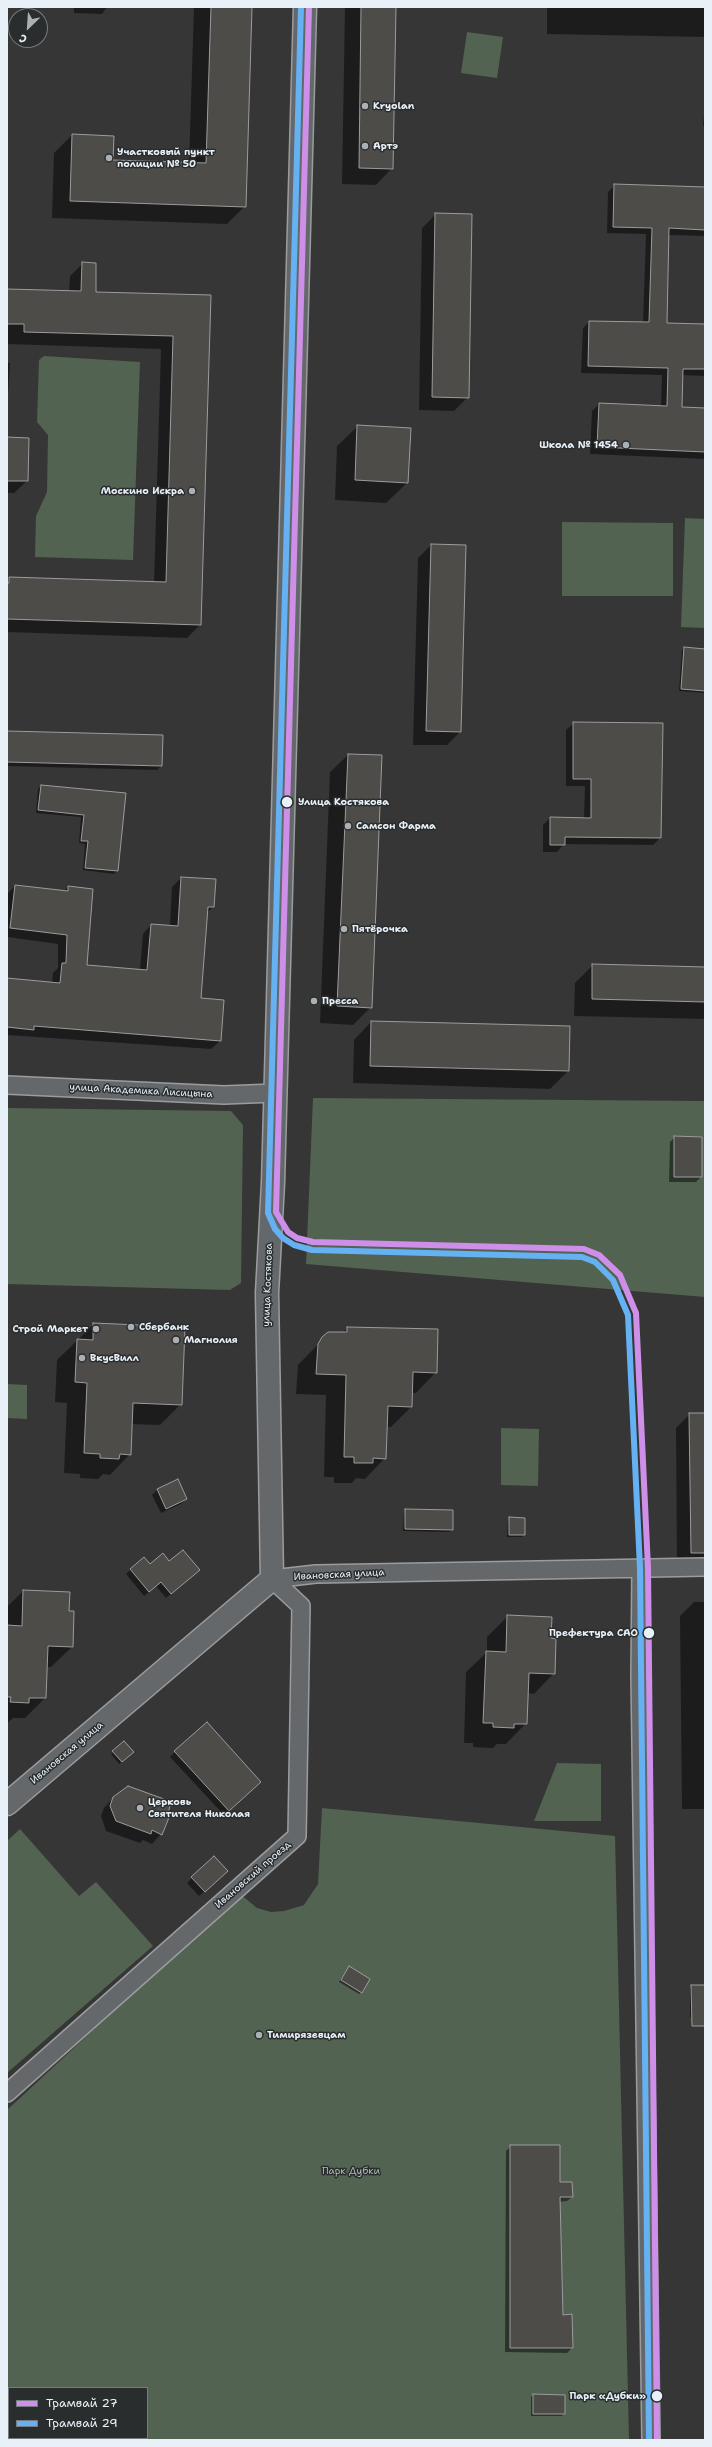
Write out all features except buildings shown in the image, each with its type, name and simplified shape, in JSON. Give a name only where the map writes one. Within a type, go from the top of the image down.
[{"type":"street","name":"улица Костякова","points":[[272,1579],[267,1293],[275,1093],[305,7]]},
{"type":"street","name":"улица Академика Лисицына","points":[[7,1085],[224,1095],[275,1093]]},
{"type":"street","name":"Ивановская улица","points":[[7,1804],[272,1579],[316,1574],[705,1567]]},
{"type":"street","points":[[642,1568],[640,1675],[651,2440]]},
{"type":"street","name":"Ивановский проезд","points":[[7,2093],[297,1836],[302,1606],[272,1579]]},
{"type":"green space","points":[[467,32],[503,37],[497,78],[461,73]]},
{"type":"green space","points":[[44,356],[140,362],[133,560],[35,557],[36,516],[47,492],[48,435],[37,422],[39,360]]},
{"type":"green space","points":[[685,518],[705,519],[705,628],[681,627]]},
{"type":"green space","points":[[562,522],[673,523],[673,596],[562,596]]},
{"type":"green space","points":[[313,1098],[705,1101],[705,1297],[306,1264]]},
{"type":"green space","points":[[7,1108],[231,1111],[243,1125],[241,1283],[230,1290],[7,1284]]},
{"type":"green space","points":[[7,1384],[27,1385],[27,1419],[7,1418]]},
{"type":"green space","points":[[501,1428],[539,1429],[538,1486],[501,1485]]},
{"type":"green space","points":[[557,1763],[601,1764],[601,1821],[534,1821]]},
{"type":"green space","name":"Парк Дубки","points":[[322,1808],[615,1836],[629,2440],[7,2440],[7,2110],[240,1894],[257,1908],[271,1912],[284,1911],[304,1905],[318,1884]]},
{"type":"green space","points":[[20,1829],[79,1896],[96,1882],[153,1946],[7,2073],[7,1841]]},
{"type":"tram line","name":"29","points":[[301,7],[268,1213],[275,1229],[283,1238],[294,1245],[312,1250],[582,1257],[595,1262],[613,1280],[628,1315],[640,1568],[649,2440]]},
{"type":"tram line","name":"27","points":[[309,7],[276,1212],[288,1232],[297,1238],[313,1242],[584,1249],[599,1255],[620,1275],[636,1313],[648,1568],[657,2440]]},
{"type":"place","name":"Kryolan","points":[[365,106]]},
{"type":"place","name":"Артэ","points":[[365,146]]},
{"type":"place","name":"Участковый пункт полиции № 50","points":[[109,158]]},
{"type":"place","name":"Школа № 1454","points":[[626,445]]},
{"type":"place","name":"Москино Искра","points":[[192,491]]},
{"type":"place","name":"Улица Костякова","points":[[287,802]]},
{"type":"place","name":"Самсон Фарма","points":[[348,826]]},
{"type":"place","name":"Пятёрочка","points":[[344,929]]},
{"type":"place","name":"Пресса","points":[[314,1001]]},
{"type":"place","name":"Сбербанк","points":[[131,1327]]},
{"type":"place","name":"Строй Маркет","points":[[96,1329]]},
{"type":"place","name":"Магнолия","points":[[176,1340]]},
{"type":"place","name":"ВкусВилл","points":[[82,1358]]},
{"type":"place","name":"Префектура САО","points":[[649,1633]]},
{"type":"place","name":"Церковь Святителя Николая","points":[[140,1808]]},
{"type":"place","name":"Тимирязевцам","points":[[259,2035]]},
{"type":"place","name":"Парк «Дубки»","points":[[657,2396]]}]
